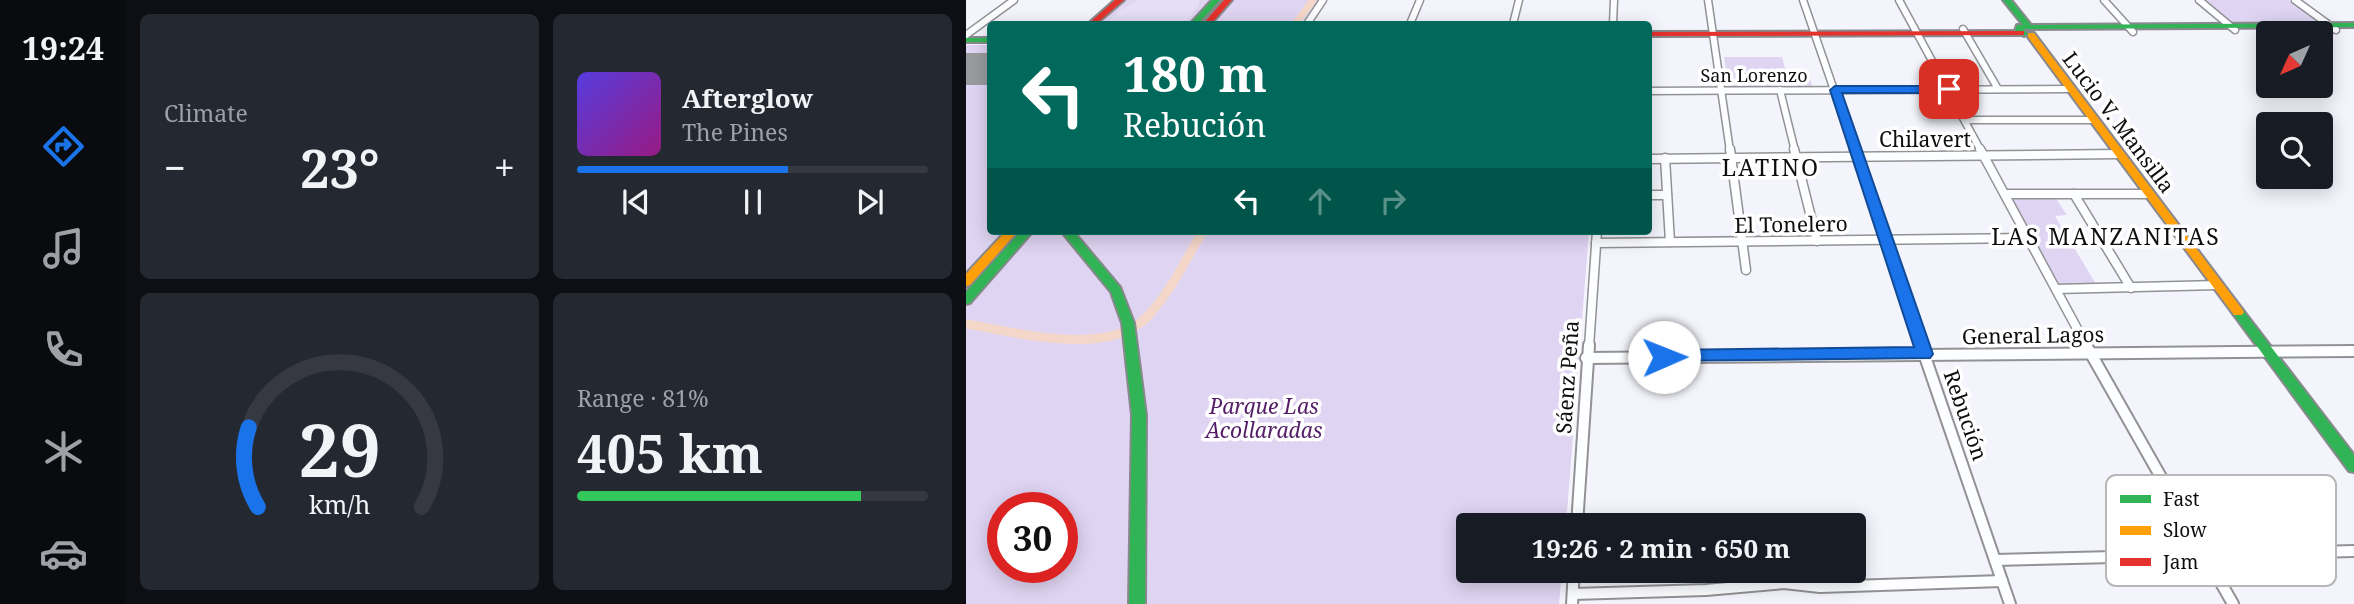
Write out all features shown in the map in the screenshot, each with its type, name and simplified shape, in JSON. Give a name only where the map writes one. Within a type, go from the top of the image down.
[{"type":"street","points":[[966,37],[1014,0]]},
{"type":"street","points":[[1086,21],[1110,0]]},
{"type":"street","points":[[1096,21],[1120,0]]},
{"type":"street","points":[[1197,21],[1216,0]]},
{"type":"street","points":[[1210,21],[1228,0]]},
{"type":"street","points":[[1309,21],[1323,0]]},
{"type":"street","points":[[1411,21],[1420,0]]},
{"type":"street","points":[[1514,21],[1520,0]]},
{"type":"street","points":[[1613,21],[1614,0]]},
{"type":"street","points":[[1707,0],[1715,32],[1746,270]]},
{"type":"street","name":"Rebución","points":[[1803,0],[2010,604]]},
{"type":"street","points":[[1899,0],[2090,352],[2160,475]]},
{"type":"street","points":[[1999,0],[2027,30]]},
{"type":"street","points":[[2007,0],[2027,30]]},
{"type":"street","points":[[2104,0],[2131,30]]},
{"type":"street","points":[[2199,0],[2233,28]]},
{"type":"street","points":[[2295,0],[2325,21]]},
{"type":"street","points":[[2333,27],[2354,27]]},
{"type":"street","points":[[1652,32],[2256,28]]},
{"type":"street","name":"Lucio V. Mansilla","points":[[2027,30],[2354,466]]},
{"type":"street","points":[[1964,31],[1998,89]]},
{"type":"street","points":[[966,37],[987,38]]},
{"type":"street","name":"San Lorenzo","points":[[1652,91],[2069,89]]},
{"type":"street","points":[[1780,90],[1817,241]]},
{"type":"street","points":[[1965,120],[2093,120]]},
{"type":"street","name":"Chilavert","points":[[1652,159],[2119,154]]},
{"type":"street","points":[[1665,158],[1670,243]]},
{"type":"street","points":[[2005,194],[2148,194]]},
{"type":"street","points":[[2074,194],[2131,288]]},
{"type":"street","points":[[1652,195],[1667,195]]},
{"type":"street","points":[[966,282],[1008,235]]},
{"type":"street","points":[[966,300],[1023,235]]},
{"type":"street","points":[[1070,235],[1116,290],[1128,323],[1139,415],[1137,604]]},
{"type":"street","name":"Sáenz Peña","points":[[1578,513],[1596,235]]},
{"type":"street","name":"El Tonelero","points":[[1595,243],[2029,238]]},
{"type":"street","points":[[2056,289],[2218,285]]},
{"type":"street","name":"General Lagos","points":[[1587,358],[2354,351]]},
{"type":"street","points":[[2336,551],[2354,551]]},
{"type":"street","points":[[1995,560],[2106,557]]},
{"type":"street","points":[[1572,599],[1784,583],[1820,587],[2002,581]]},
{"type":"street","points":[[2223,586],[2233,604]]},
{"type":"green space","points":[[1126,0],[1318,0],[1303,21],[1102,21]]},
{"type":"green space","points":[[2204,0],[2289,0],[2317,21],[2256,21],[2256,25],[2233,25]]},
{"type":"green space","name":"Parque Las Acollaradas","points":[[966,45],[987,45],[987,235],[1589,235],[1567,513],[1456,513],[1456,583],[1561,583],[1559,604],[966,604]]},
{"type":"green space","points":[[1724,57],[1782,57],[1787,75],[1809,75],[1812,86],[1728,86]]},
{"type":"green space","points":[[2011,197],[2055,197],[2067,215],[2055,216],[2096,284],[2059,284]]},
{"type":"shaded area","points":[[1139,0],[1199,0],[1196,10],[1185,21],[1108,21],[1121,9]]},
{"type":"building","points":[[966,53],[987,53],[987,85],[966,85]]},
{"type":"waterway","points":[[1297,21],[1313,0]]},
{"type":"waterway","points":[[966,324],[1060,339],[1109,337],[1130,329],[1147,317],[1177,276],[1201,235]]},
{"type":"traffic: fast","points":[[1197,21],[1216,0]]},
{"type":"traffic: fast","points":[[2007,0],[2029,27]]},
{"type":"traffic: fast","points":[[2024,34],[2019,31],[2020,27],[2354,25]]},
{"type":"traffic: fast","points":[[966,40],[987,40]]},
{"type":"traffic: fast","points":[[966,300],[1023,235]]},
{"type":"traffic: fast","points":[[1070,235],[1116,290],[1128,323],[1139,415],[1137,604]]},
{"type":"traffic: fast","points":[[2238,312],[2354,466]]},
{"type":"traffic: slow","points":[[2031,35],[2238,312]]},
{"type":"traffic: slow","points":[[966,282],[1008,235]]},
{"type":"traffic: jam","points":[[1096,21],[1120,0]]},
{"type":"traffic: jam","points":[[1210,21],[1228,0]]},
{"type":"traffic: jam","points":[[1652,34],[2021,33]]},
{"type":"district","name":"LATINO","points":[[1771,167]]},
{"type":"district","name":"LAS MANZANITAS","points":[[2106,236]]},
{"type":"route","points":[[1664,357],[1924,354],[1835,90],[1949,89]]}]
